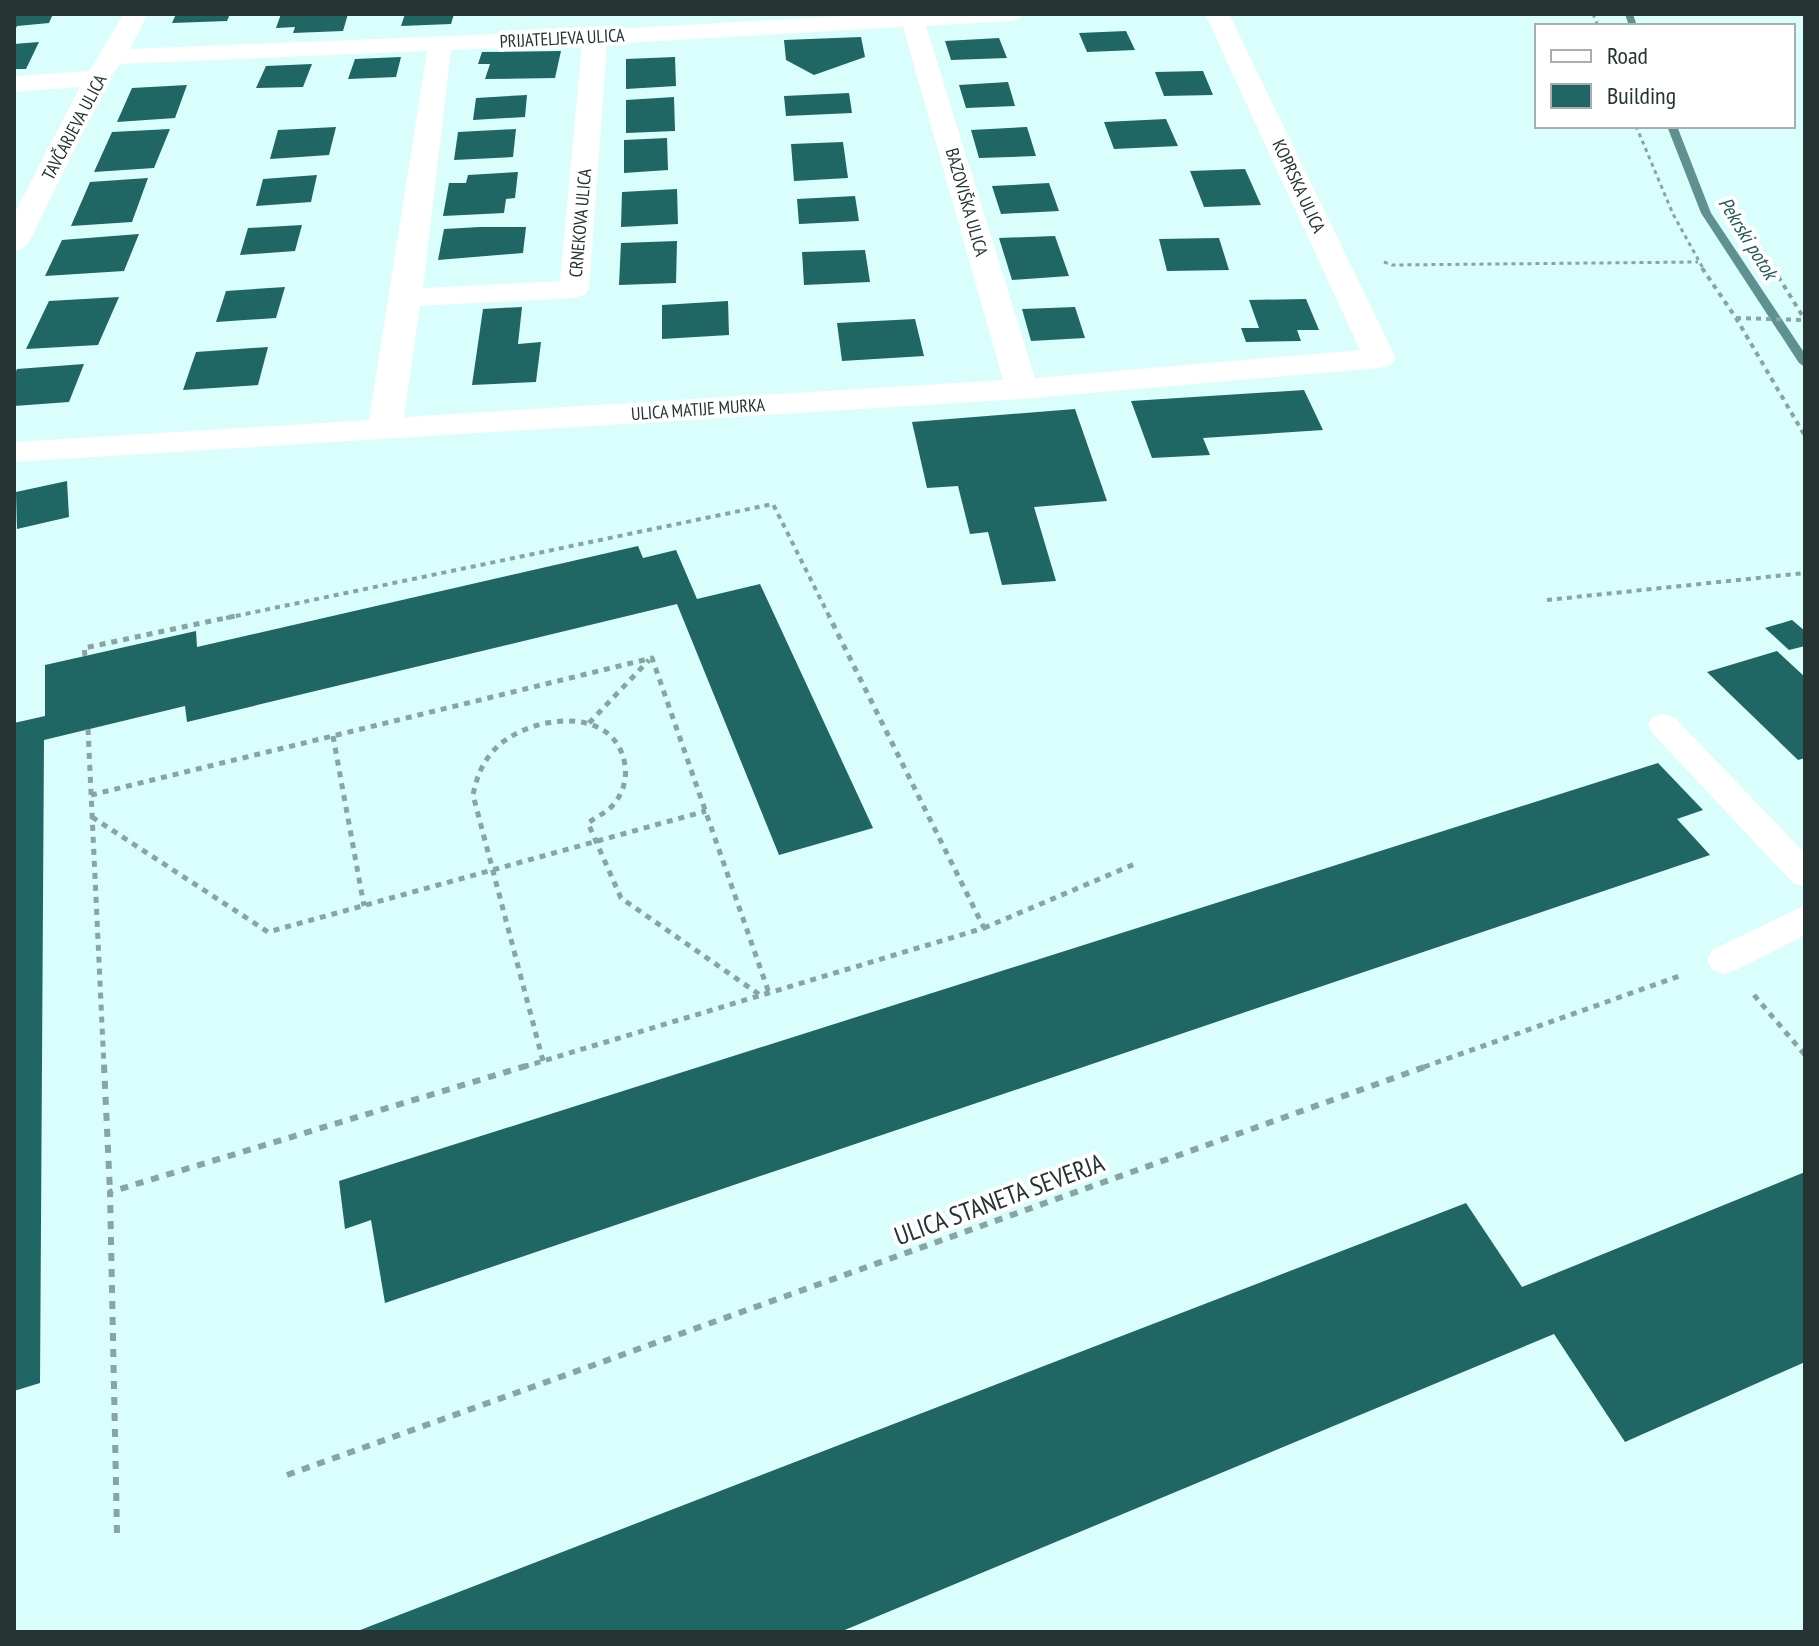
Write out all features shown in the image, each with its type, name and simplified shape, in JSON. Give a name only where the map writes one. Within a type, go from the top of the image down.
[{"type":"street","name":"TAVČARJEVA ULICA","points":[[14,242],[136,14]]},
{"type":"street","name":"PRIJATELJEVA ULICA","points":[[14,84],[105,67],[440,43],[595,37],[912,16],[1011,14]]},
{"type":"street","name":"KOPRSKA ULICA","points":[[1217,14],[1380,358]]},
{"type":"street","name":"BAZOVIŠKA ULICA","points":[[912,16],[1022,389]]},
{"type":"street","name":"CRNEKOVA ULICA","points":[[406,298],[574,289],[595,37]]},
{"type":"street","points":[[385,428],[406,298],[440,43]]},
{"type":"street","name":"ULICA MATIJE MURKA","points":[[14,452],[1022,389],[1380,358]]},
{"type":"lane","points":[[1663,725],[1805,874]]},
{"type":"lane","points":[[1724,960],[1805,919]]},
{"type":"path","points":[[1637,128],[1673,214],[1698,262],[1736,318],[1805,436]]},
{"type":"path","points":[[1749,231],[1805,320]]},
{"type":"path","points":[[1323,238],[1392,265],[1698,262]]},
{"type":"path","points":[[1736,318],[1805,320]]},
{"type":"path","points":[[85,656],[84,648],[773,504],[984,928]]},
{"type":"path","points":[[1547,600],[1805,573]]},
{"type":"path","points":[[652,658],[769,993]]},
{"type":"path","points":[[589,723],[652,658]]},
{"type":"path","points":[[91,795],[652,658]]},
{"type":"path","points":[[543,1061],[495,870],[473,800],[475,780],[489,753],[510,736],[541,724],[589,723],[615,740],[626,761],[624,786],[614,805],[588,823],[621,898],[760,995]]},
{"type":"path","points":[[88,729],[110,1192],[117,1533]]},
{"type":"path","points":[[333,736],[364,906]]},
{"type":"path","points":[[92,817],[268,932],[706,811]]},
{"type":"path","points":[[110,1192],[984,928],[1137,863]]},
{"type":"path","points":[[1724,960],[1805,1055]]},
{"type":"path","name":"ULICA STANETA SEVERJA","points":[[287,1475],[1724,960]]},
{"type":"building","points":[[14,14],[53,14],[49,23],[17,26],[14,32]]},
{"type":"building","points":[[176,14],[230,14],[227,21],[172,23]]},
{"type":"building","points":[[281,14],[348,14],[343,31],[293,33],[295,27],[276,28]]},
{"type":"building","points":[[405,14],[454,14],[451,24],[401,26]]},
{"type":"building","points":[[1126,31],[1135,50],[1087,52],[1079,33]]},
{"type":"building","points":[[861,37],[865,57],[814,75],[786,60],[784,40]]},
{"type":"building","points":[[999,38],[1007,58],[951,60],[945,41]]},
{"type":"building","points":[[39,42],[26,69],[14,69],[14,44]]},
{"type":"building","points":[[561,51],[555,78],[485,79],[490,64],[478,64],[482,52]]},
{"type":"building","points":[[401,57],[396,77],[348,79],[355,59]]},
{"type":"building","points":[[675,57],[676,86],[626,89],[626,59]]},
{"type":"building","points":[[312,64],[303,87],[256,88],[266,66]]},
{"type":"building","points":[[1203,71],[1213,95],[1164,96],[1155,72]]},
{"type":"building","points":[[1008,82],[1015,106],[966,108],[959,85]]},
{"type":"building","points":[[187,85],[175,118],[117,122],[132,88]]},
{"type":"building","points":[[849,93],[852,113],[786,116],[784,96]]},
{"type":"building","points":[[527,95],[525,117],[473,120],[476,98]]},
{"type":"building","points":[[674,97],[675,131],[626,133],[626,100]]},
{"type":"building","points":[[1166,119],[1178,146],[1114,149],[1104,122]]},
{"type":"building","points":[[336,127],[329,155],[270,159],[278,130]]},
{"type":"building","points":[[1027,127],[1036,156],[979,158],[971,130]]},
{"type":"building","points":[[170,129],[154,168],[94,172],[112,132]]},
{"type":"building","points":[[516,129],[513,157],[454,160],[458,132]]},
{"type":"building","points":[[667,138],[668,170],[624,173],[624,140]]},
{"type":"building","points":[[843,142],[848,178],[794,181],[791,144]]},
{"type":"building","points":[[1245,169],[1261,205],[1204,207],[1190,171]]},
{"type":"building","points":[[518,172],[515,198],[506,199],[504,213],[443,216],[449,183],[466,183],[468,175]]},
{"type":"building","points":[[317,175],[311,202],[256,206],[263,179]]},
{"type":"building","points":[[148,178],[132,222],[71,226],[90,182]]},
{"type":"building","points":[[1049,183],[1059,211],[1001,214],[992,186]]},
{"type":"building","points":[[677,189],[678,224],[621,227],[622,192]]},
{"type":"building","points":[[855,196],[859,221],[799,224],[797,199]]},
{"type":"building","points":[[302,225],[295,251],[240,255],[248,228]]},
{"type":"building","points":[[526,227],[523,253],[438,260],[444,229]]},
{"type":"building","points":[[139,234],[124,271],[45,276],[62,240]]},
{"type":"building","points":[[1055,236],[1069,276],[1012,280],[999,238]]},
{"type":"building","points":[[1219,238],[1229,270],[1167,271],[1159,239]]},
{"type":"building","points":[[677,241],[676,283],[619,285],[621,243]]},
{"type":"building","points":[[865,250],[870,282],[804,285],[802,252]]},
{"type":"building","points":[[285,287],[276,318],[216,322],[226,291]]},
{"type":"building","points":[[119,297],[98,345],[26,349],[49,301]]},
{"type":"building","points":[[1306,299],[1319,330],[1297,330],[1301,341],[1246,342],[1241,328],[1259,328],[1249,300]]},
{"type":"building","points":[[728,301],[729,335],[662,339],[662,305]]},
{"type":"building","points":[[522,307],[518,344],[541,342],[536,382],[472,385],[483,309]]},
{"type":"building","points":[[1075,307],[1085,338],[1031,341],[1022,309]]},
{"type":"building","points":[[915,319],[924,356],[842,361],[837,323]]},
{"type":"building","points":[[268,347],[258,385],[183,390],[196,352]]},
{"type":"building","points":[[84,364],[69,402],[14,406],[14,376],[17,369]]},
{"type":"building","points":[[1304,390],[1323,430],[1203,438],[1210,455],[1152,458],[1131,401]]},
{"type":"building","points":[[1075,409],[1107,501],[1034,507],[1056,581],[1002,585],[988,532],[970,534],[958,486],[927,488],[912,422]]},
{"type":"building","points":[[67,481],[69,517],[17,529],[16,492]]},
{"type":"building","points":[[638,546],[643,558],[676,550],[697,599],[760,584],[873,828],[779,855],[677,604],[187,722],[185,706],[44,740],[40,1383],[14,1391],[14,723],[45,716],[45,665],[196,631],[197,647]]},
{"type":"building","points":[[1792,620],[1805,631],[1805,646],[1789,650],[1765,628]]},
{"type":"building","points":[[1777,651],[1805,677],[1805,758],[1798,760],[1707,672]]},
{"type":"building","points":[[1658,763],[1703,810],[1677,819],[1710,855],[385,1303],[371,1220],[345,1229],[339,1181]]},
{"type":"building","points":[[1805,1172],[1805,1362],[1625,1442],[1554,1334],[840,1632],[355,1632],[1466,1203],[1522,1287]]},
{"type":"waterway","name":"Pekrski potok","points":[[1629,14],[1632,24]]},
{"type":"waterway","name":"Pekrski potok","points":[[1673,128],[1706,213],[1805,363]]}]
